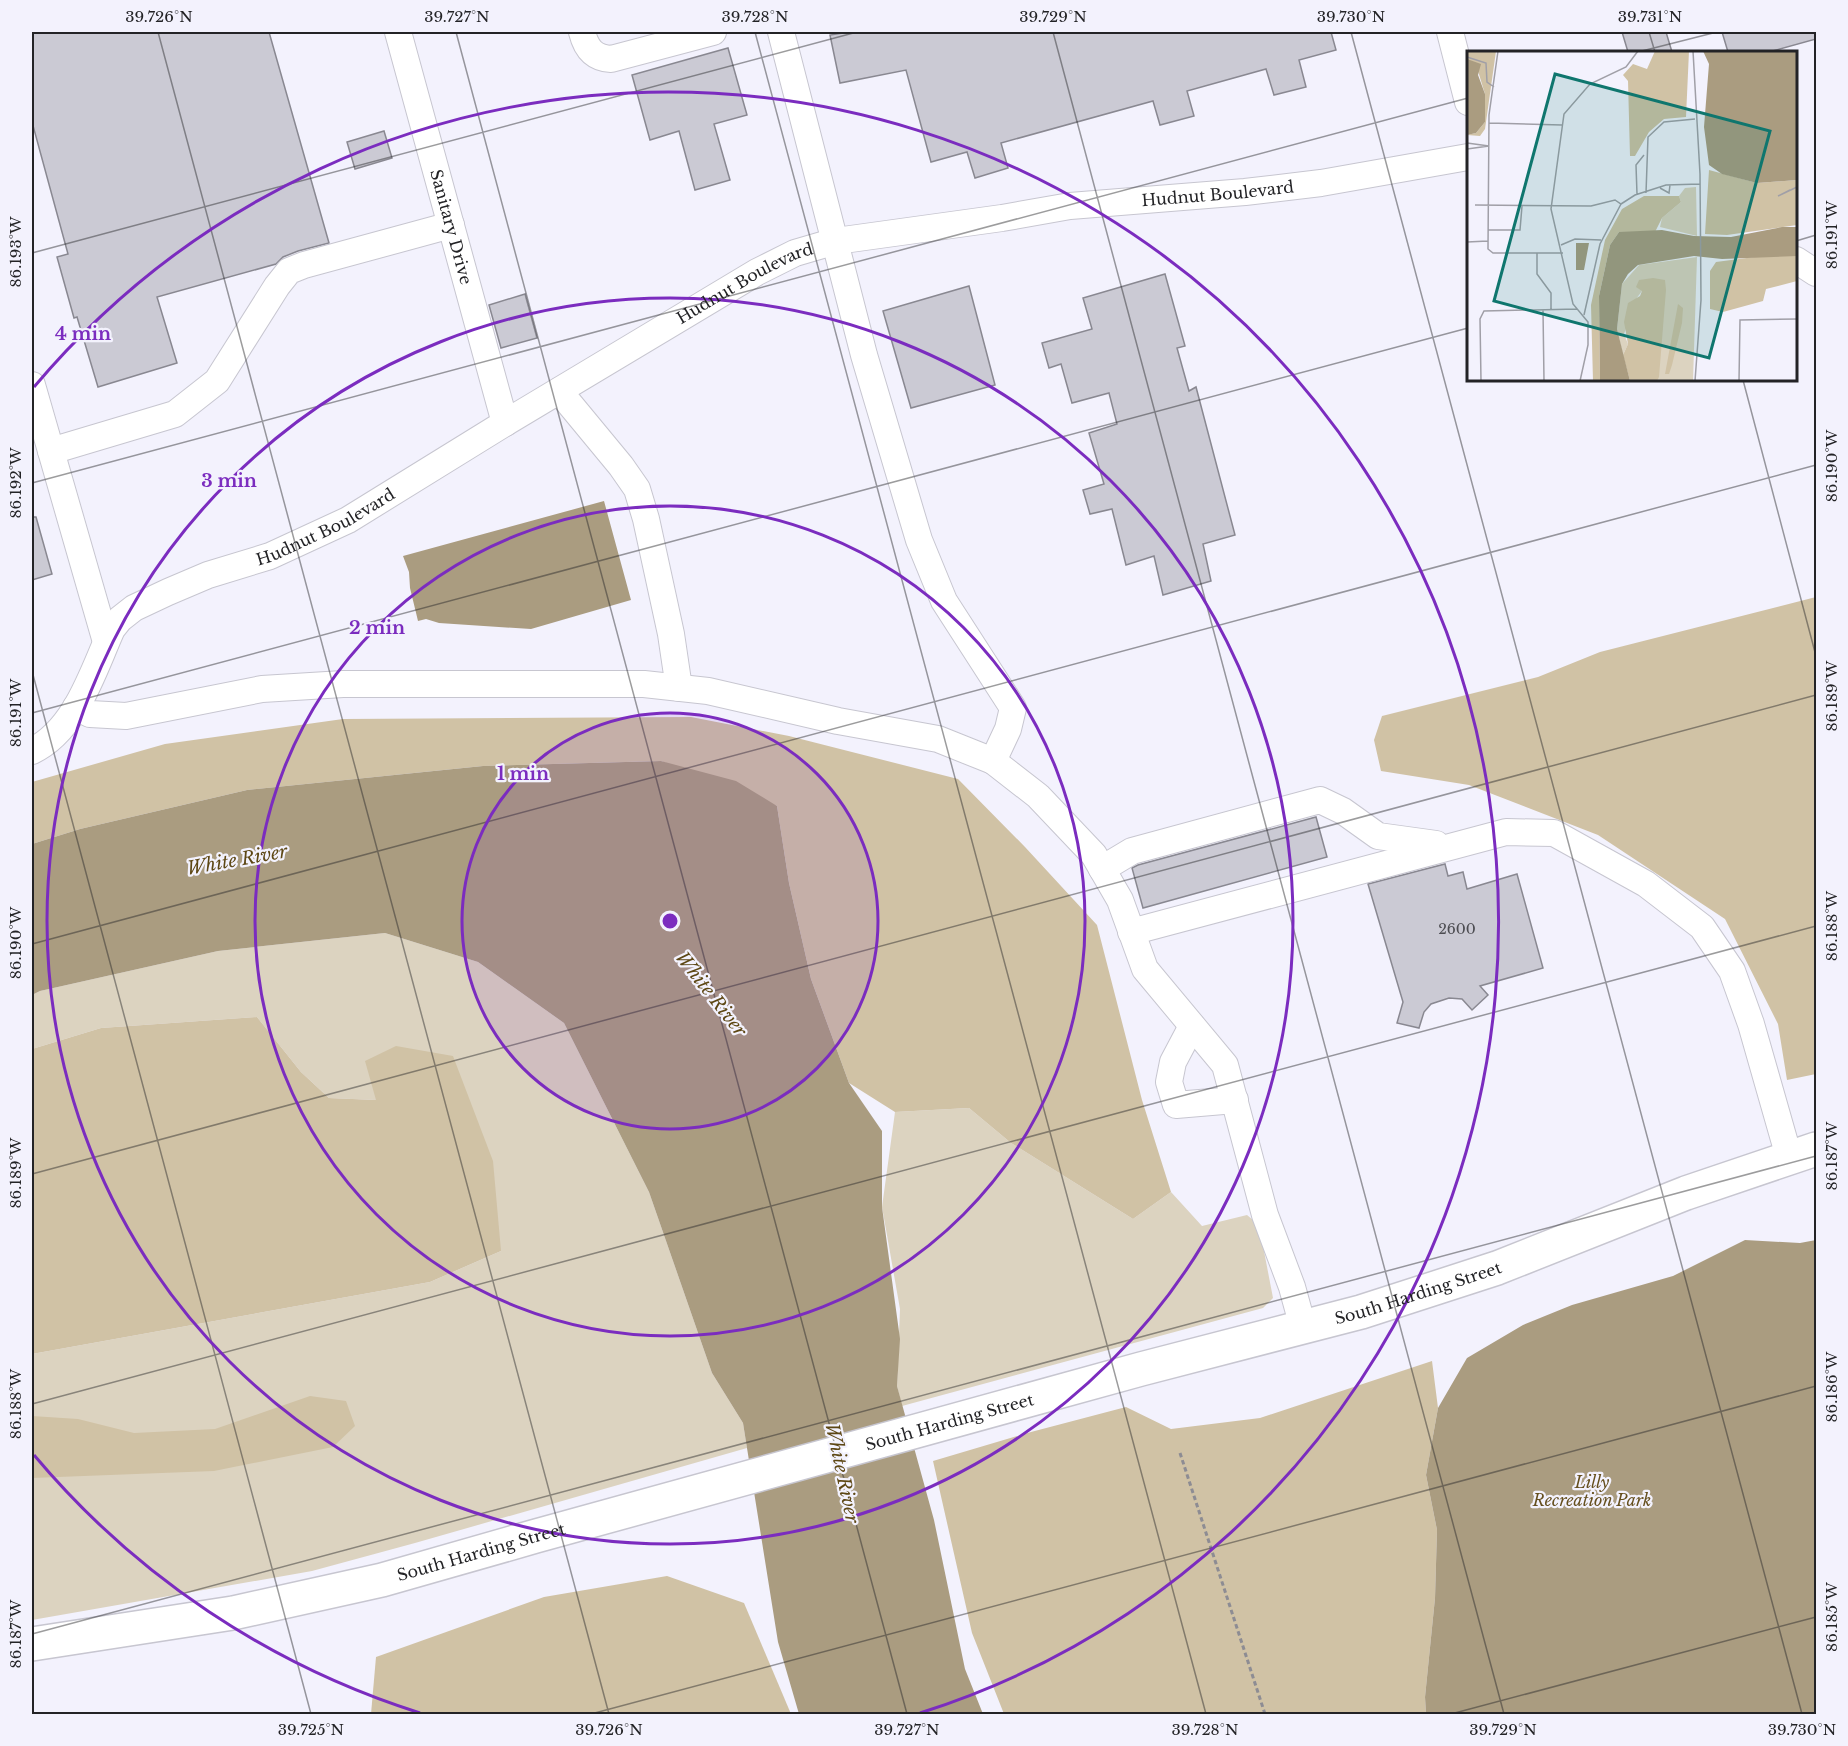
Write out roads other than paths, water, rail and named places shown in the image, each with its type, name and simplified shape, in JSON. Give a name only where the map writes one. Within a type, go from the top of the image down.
[{"type":"main road","name":"South Harding Street","points":[[32,1644],[195,1619],[296,1600],[430,1568],[536,1536],[1141,1369],[1384,1305],[1472,1277],[1686,1193],[1803,1153]]},
{"type":"street","name":"Sanitary Drive","points":[[398,32],[505,423]]},
{"type":"street","points":[[582,32],[588,49],[598,57],[611,60],[713,32]]},
{"type":"street","points":[[781,32],[864,355],[919,540],[944,601],[1013,708],[1008,729],[993,761]]},
{"type":"street","points":[[1450,32],[1467,98]]},
{"type":"street","name":"Hudnut Boulevard","points":[[32,751],[54,737],[76,707],[112,629],[134,608],[192,581],[270,556],[360,514],[505,423],[768,266],[807,248],[836,241],[1103,202],[1245,192],[1321,183],[1467,157]]},
{"type":"street","points":[[51,451],[175,414],[217,381],[277,286],[289,271],[450,225]]},
{"type":"street","points":[[1797,261],[1816,273]]},
{"type":"street","points":[[32,387],[106,642]]},
{"type":"street","points":[[559,391],[621,466],[637,489],[646,519],[671,634],[679,688]]},
{"type":"street","points":[[76,707],[90,714],[126,716],[262,689],[343,684],[644,684],[708,691],[838,721],[938,738],[993,761],[1038,796],[1094,855],[1120,900],[1145,969],[1225,1065],[1265,1215],[1292,1287],[1303,1327]]},
{"type":"street","points":[[1102,869],[1132,851],[1320,800],[1343,811],[1378,836],[1450,846]]},
{"type":"street","points":[[1131,932],[1506,832],[1554,833],[1646,884],[1702,927],[1732,971],[1803,1153]]},
{"type":"street","points":[[1192,1026],[1173,1062],[1169,1082],[1176,1105],[1235,1100]]},
{"type":"water","points":[[604,501],[631,600],[531,629],[439,623],[426,619],[418,621],[410,588],[409,572],[403,556]]},
{"type":"water","name":"White River","points":[[661,761],[736,781],[777,806],[789,883],[811,979],[849,1083],[882,1131],[882,1207],[900,1339],[897,1386],[934,1520],[965,1669],[983,1714],[799,1714],[778,1642],[743,1423],[712,1373],[649,1192],[564,1023],[478,962],[385,933],[218,951],[40,991],[32,995],[32,844],[80,829],[247,790],[483,766]]},
{"type":"water","points":[[1745,1240],[1800,1243],[1816,1240],[1816,1714],[1426,1714],[1425,1697],[1435,1598],[1437,1530],[1426,1475],[1438,1408],[1467,1358],[1523,1325],[1572,1305],[1673,1276]]},
{"type":"park label","name":"Lilly Recreation Park","points":[[1592,1491]]}]
